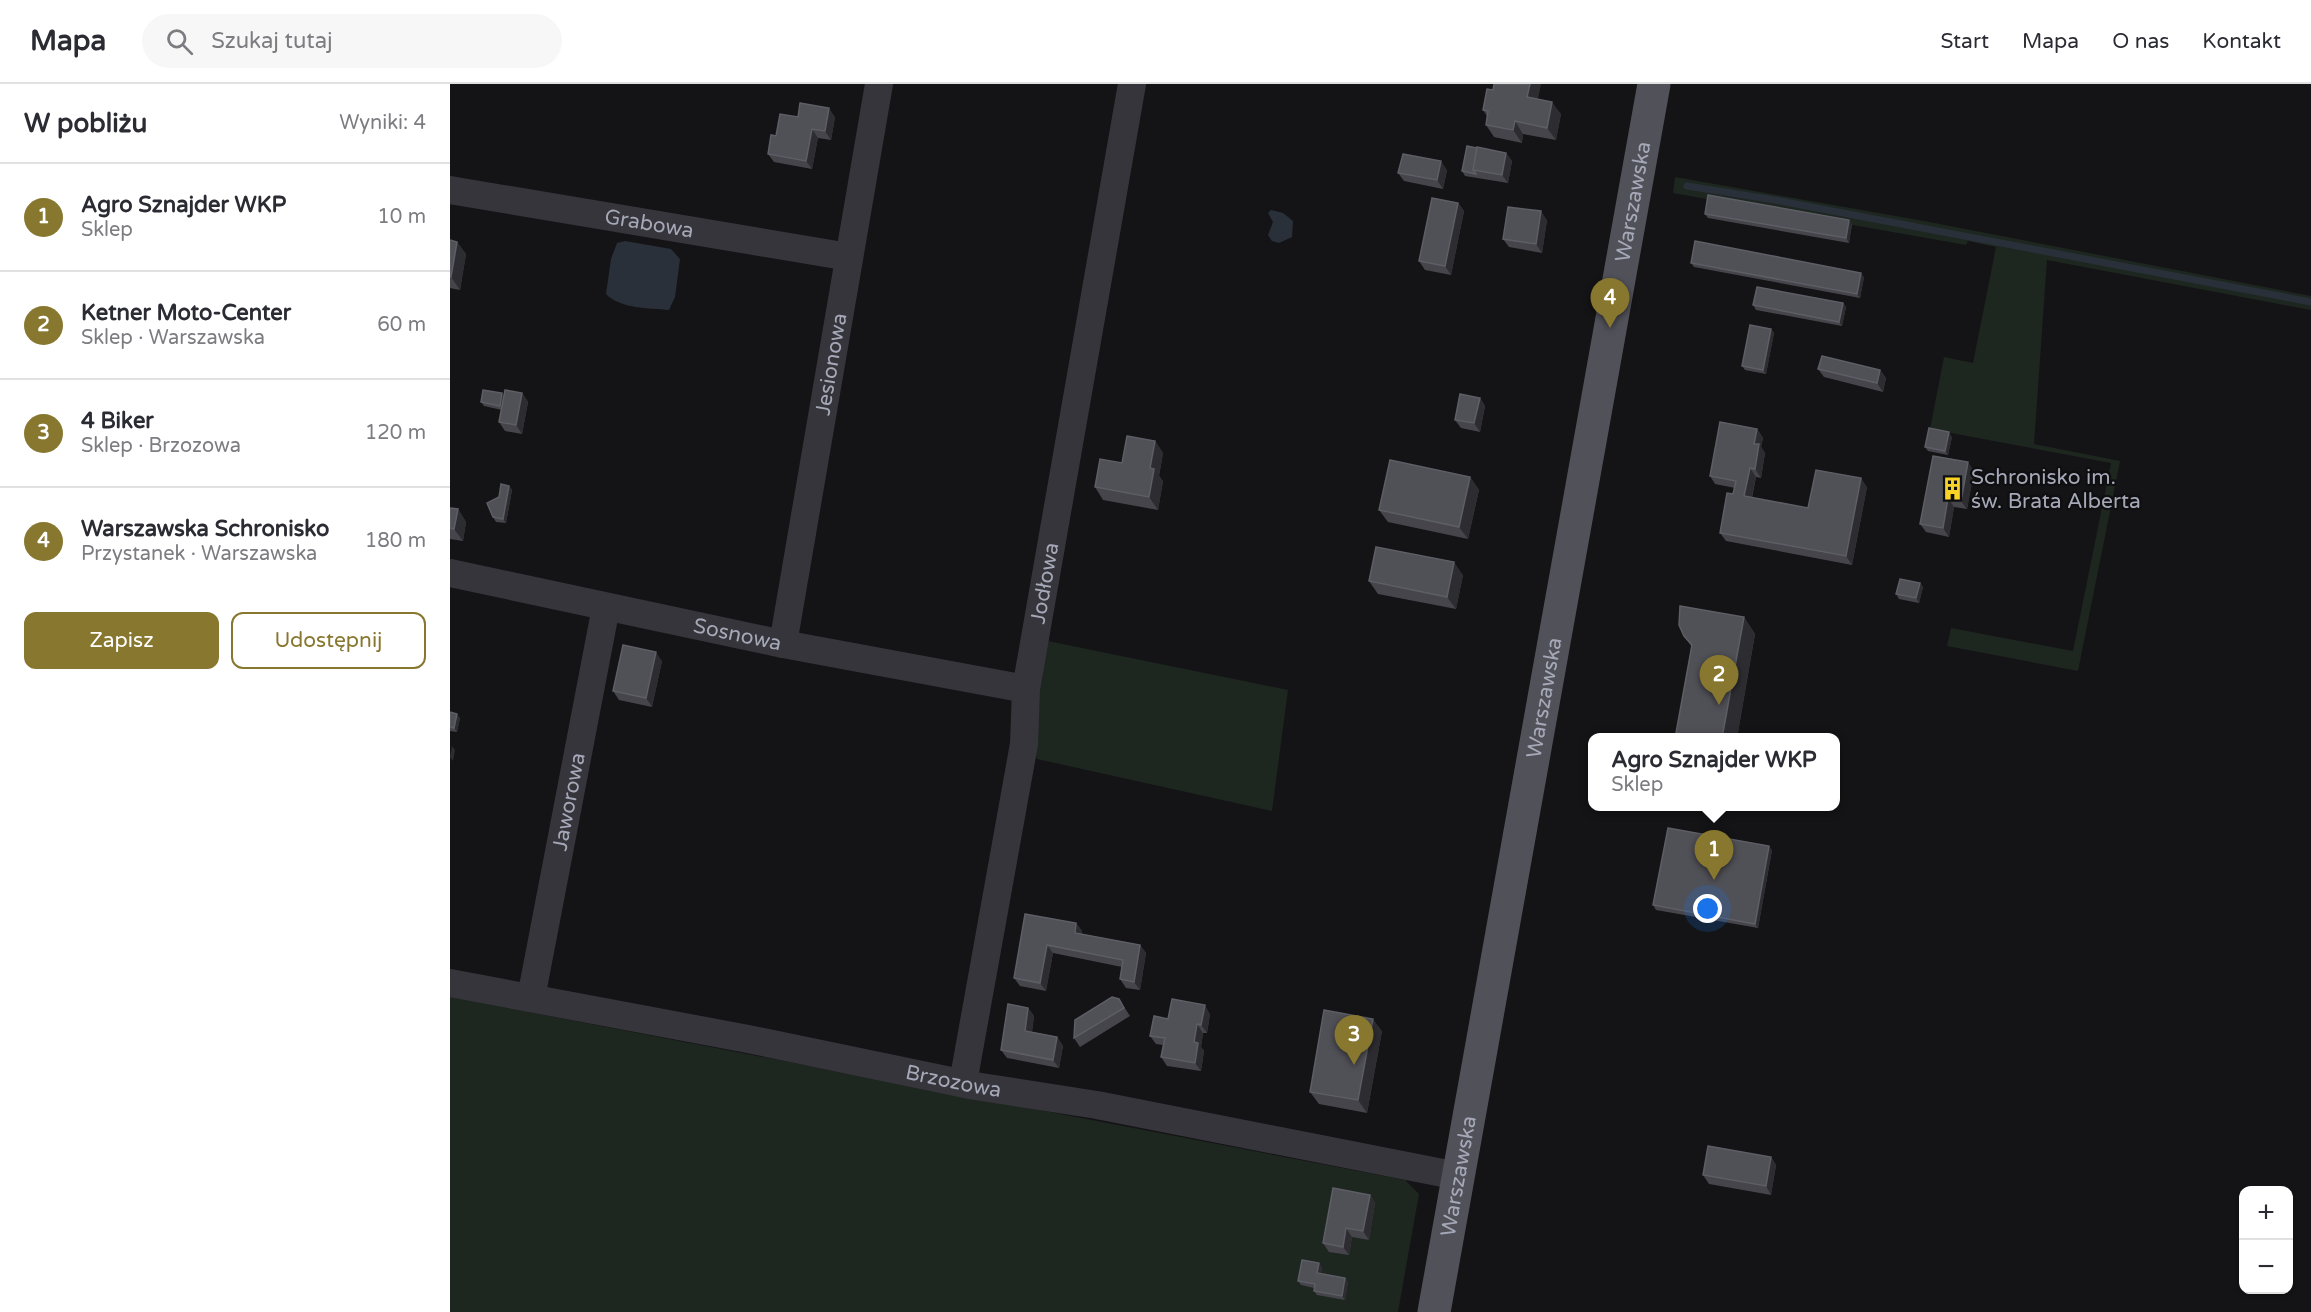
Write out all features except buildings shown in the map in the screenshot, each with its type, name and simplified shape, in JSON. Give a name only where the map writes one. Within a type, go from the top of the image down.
[{"type":"main road","name":"Warszawska","points":[[1434,1312],[1654,84]]},
{"type":"street","name":"Jesionowa","points":[[783,644],[879,84]]},
{"type":"street","name":"Jodłowa","points":[[963,1083],[1024,744],[1026,689],[1132,84]]},
{"type":"street","name":"Grabowa","points":[[450,190],[849,257]]},
{"type":"street","name":"Sosnowa","points":[[450,573],[783,644],[1026,689]]},
{"type":"street","name":"Jaworowa","points":[[531,998],[606,607]]},
{"type":"street","name":"Brzozowa","points":[[450,983],[1458,1176]]},
{"type":"shaded area","points":[[1675,177],[1924,221],[2311,296],[2311,310],[2047,260],[2034,444],[2120,461],[2078,671],[1947,646],[1951,628],[2073,651],[2111,463],[1930,429],[1944,357],[1973,363],[1996,247],[1968,241],[1966,245],[1673,193]]},
{"type":"shaded area","points":[[1271,210],[1283,213],[1293,221],[1292,237],[1279,243],[1272,241],[1268,235],[1273,222],[1268,213]]},
{"type":"shaded area","points":[[625,241],[671,249],[680,259],[675,297],[669,310],[619,303],[606,294],[611,259],[617,243]]},
{"type":"shaded area","points":[[1043,640],[1288,690],[1272,811],[1037,759],[1028,734]]},
{"type":"shaded area","points":[[450,997],[1405,1180],[1419,1194],[1398,1312],[450,1312]]},
{"type":"waterway","points":[[1687,186],[1775,200],[2311,302]]},
{"type":"place","name":"Warszawska Schronisko","points":[[1610,328]]},
{"type":"place","name":"Schronisko im. św. Brata Alberta","points":[[1953,489]]},
{"type":"place","name":"Ketner Moto-Center","points":[[1719,705]]},
{"type":"place","name":"Agro Sznajder WKP","points":[[1714,880]]},
{"type":"place","name":"4 Biker","points":[[1354,1065]]}]
